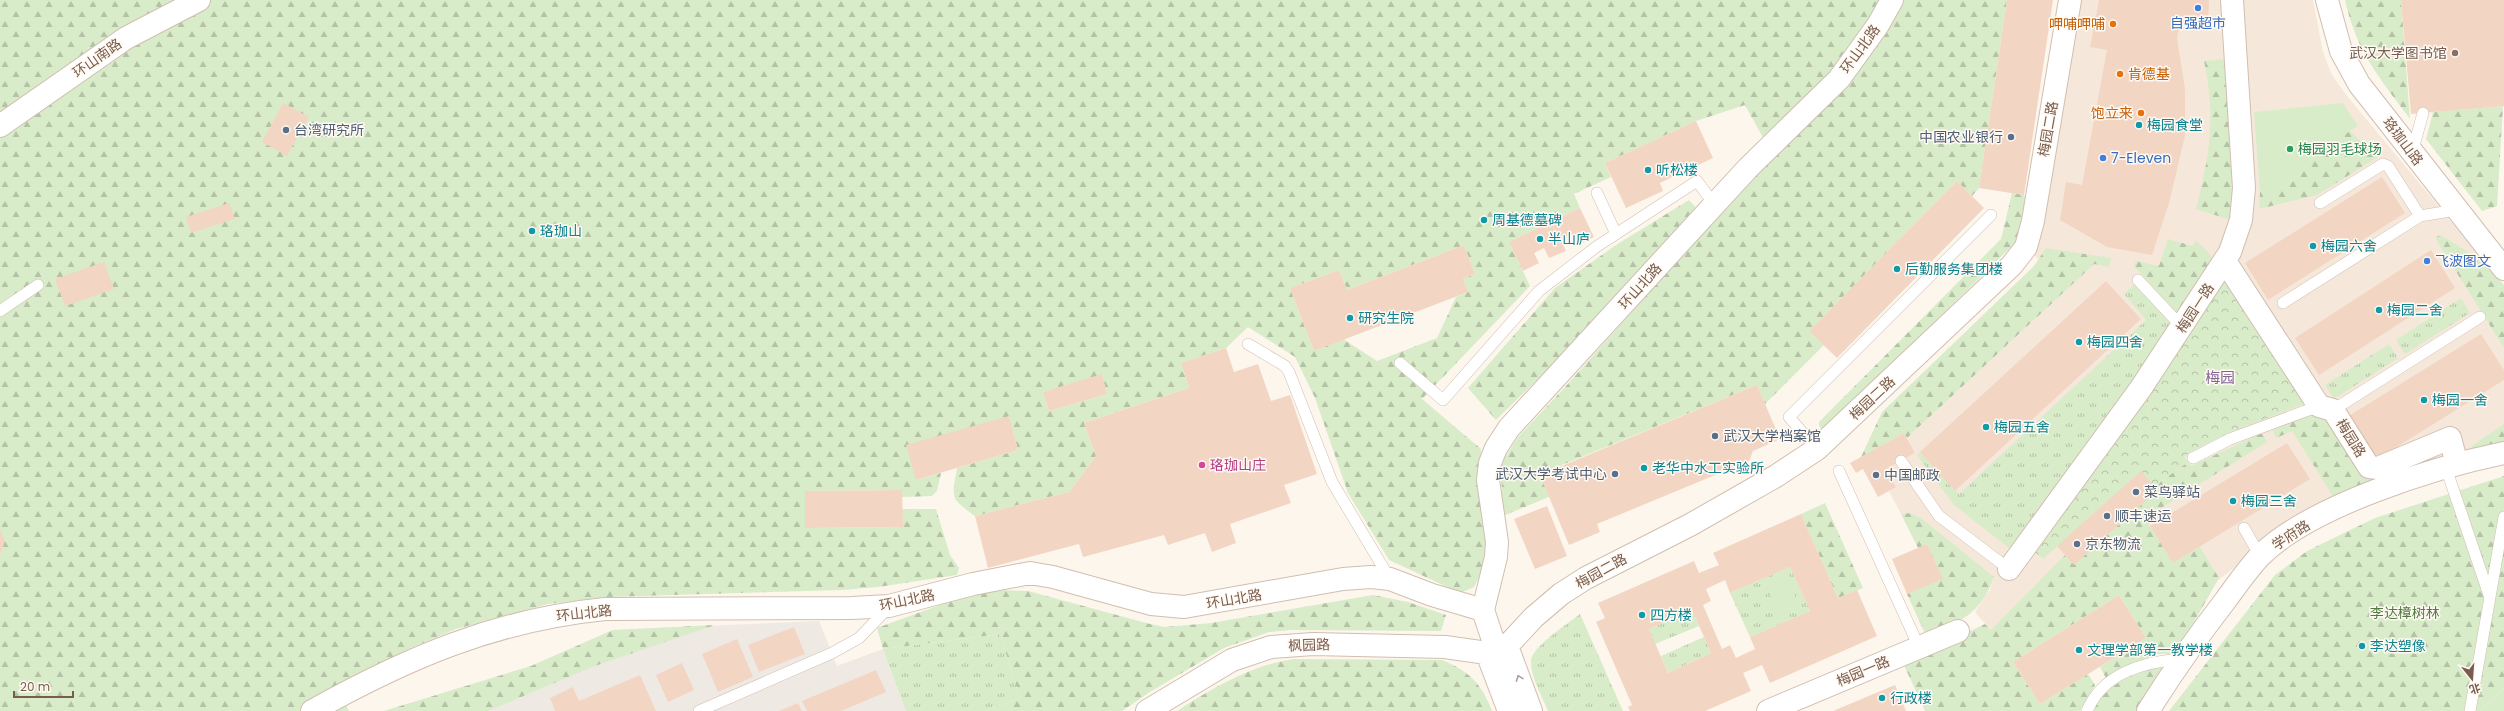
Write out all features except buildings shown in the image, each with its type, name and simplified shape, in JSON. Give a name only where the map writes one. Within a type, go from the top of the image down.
[{"type":"street","name":"环山南路","points":[[0,126],[126,38],[199,0]]},
{"type":"street","name":"环山北路","points":[[312,711],[416,657],[461,639],[523,622],[560,614],[605,609],[852,608],[889,606],[1018,574],[1053,577],[1151,604],[1184,607],[1354,577],[1390,579],[1432,595],[1483,610],[1496,557],[1497,542],[1488,480],[1490,463],[1496,448],[1509,428],[1748,168],[1839,79],[1878,25],[1892,0]]},
{"type":"street","name":"梅园二路","points":[[1497,649],[1561,594],[1586,578],[1690,524],[1776,476],[1817,449],[2012,264],[2026,247],[2033,221],[2070,0]]},
{"type":"street","name":"梅园一路","points":[[2009,569],[2183,328],[2225,261],[2237,233],[2244,195],[2232,0]]},
{"type":"street","name":"珞珈山路","points":[[2327,0],[2336,38],[2359,84],[2456,210],[2504,269]]},
{"type":"street","name":"梅园路","points":[[2225,261],[2326,408],[2370,467],[2378,468],[2450,438],[2452,466]]},
{"type":"street","name":"学府路","points":[[2148,711],[2181,659],[2260,556],[2293,532],[2327,513],[2400,483],[2452,466],[2504,453]]},
{"type":"street","points":[[1483,610],[1497,649],[1509,711]]},
{"type":"street","name":"梅园一路","points":[[1768,711],[1958,631]]},
{"type":"street","name":"枫园路","points":[[1148,711],[1232,660],[1271,647],[1313,644],[1497,649]]},
{"type":"street","points":[[1497,649],[1531,711]]},
{"type":"lane","points":[[2412,153],[2423,113]]},
{"type":"lane","points":[[2320,203],[2385,164],[2420,216]]},
{"type":"lane","points":[[1400,363],[1443,400],[1539,291],[1616,234],[1697,180],[1714,204]]},
{"type":"lane","points":[[1597,193],[1616,234]]},
{"type":"lane","points":[[2282,303],[2420,216],[2456,210]]},
{"type":"lane","points":[[1817,449],[1789,417],[1990,215]]},
{"type":"lane","points":[[2138,280],[2183,328]]},
{"type":"lane","points":[[0,311],[38,285]]},
{"type":"lane","points":[[2193,458],[2230,439],[2326,408],[2480,318]]},
{"type":"lane","points":[[1248,344],[1285,366],[1289,372],[1332,482],[1390,579]]},
{"type":"lane","points":[[1901,461],[1939,516],[2009,569]]},
{"type":"lane","points":[[2452,466],[2489,595]]},
{"type":"lane","points":[[1839,471],[1919,648]]},
{"type":"lane","points":[[2470,711],[2489,595],[2504,517]]},
{"type":"lane","points":[[2244,528],[2260,556]]},
{"type":"lane","points":[[700,711],[832,653],[859,638],[889,606]]},
{"type":"lane","points":[[2087,711],[2103,686],[2124,673],[2152,662],[2181,659]]},
{"type":"shaded area","points":[[2076,0],[2313,0],[2323,52],[2332,75],[2347,96],[2504,285],[2504,446],[2282,531],[2191,601],[2156,573],[2006,648],[1975,612],[1990,590],[1994,577],[1910,513],[1901,514],[1889,491],[1896,487],[1886,469],[1915,453],[1907,438],[2067,289],[2034,255]]},
{"type":"shaded area","points":[[819,621],[837,666],[883,649],[906,711],[384,711],[531,666],[613,630]]},
{"type":"green space","points":[[0,0],[2007,0],[1979,188],[1972,196],[1957,181],[1809,331],[1824,345],[1765,404],[1757,385],[1540,474],[1549,497],[1503,516],[1501,473],[1504,459],[1518,437],[1566,386],[1772,154],[1745,105],[1696,121],[1605,163],[1611,177],[1574,194],[1580,208],[1509,242],[1530,286],[1422,399],[1481,449],[1479,469],[1489,550],[1483,569],[1474,587],[1460,593],[1389,560],[1348,493],[1315,398],[1295,357],[1248,327],[1226,348],[1181,363],[1189,388],[1084,423],[1096,456],[1069,492],[975,516],[957,501],[954,496],[954,486],[957,468],[1018,450],[1009,416],[916,480],[941,473],[937,491],[932,496],[902,497],[902,490],[805,491],[806,528],[902,527],[902,509],[936,509],[950,555],[959,568],[957,575],[878,587],[842,590],[606,597],[548,604],[456,629],[413,647],[337,686],[349,711],[0,711]],"holes":[[[1464,245],[1475,274],[1463,279],[1468,292],[1456,297],[1437,338],[1377,361],[1343,339],[1314,351],[1290,288],[1339,270],[1347,290]],[[1102,375],[1107,394],[1049,411],[1043,392]]]},
{"type":"green space","points":[[2345,0],[2401,0],[2410,119],[2370,64],[2356,35]]},
{"type":"green space","points":[[2227,59],[2237,178],[2231,220],[2196,209],[2205,171],[2210,135],[2210,100],[2204,61]]},
{"type":"green space","name":"梅园羽毛球场","points":[[2343,103],[2358,126],[2327,145],[2286,186],[2260,192],[2254,112]]},
{"type":"green space","points":[[2503,106],[2497,206],[2482,211],[2426,139],[2433,112]]},
{"type":"green space","points":[[2350,131],[2378,157],[2317,195],[2263,208],[2259,207],[2260,192],[2286,186],[2327,145]]},
{"type":"green space","points":[[2012,193],[2024,195],[2026,198],[2018,240],[1851,404],[1823,429],[1819,426],[1819,422],[2001,239]]},
{"type":"green space","points":[[1689,200],[1698,210],[1601,317],[1496,420],[1468,388],[1555,288],[1616,245]]},
{"type":"green space","points":[[2440,235],[2475,257],[2504,285],[2504,348],[2435,238]]},
{"type":"green space","points":[[2168,239],[2193,246],[2196,240],[2218,263],[2182,319],[2134,266],[2136,261],[2159,266]]},
{"type":"green space","points":[[2046,248],[2111,258],[2109,267],[2094,264],[1907,438],[1904,433],[1861,457],[1882,412],[2034,266]]},
{"type":"green space","points":[[2224,275],[2309,402],[2228,433],[2188,454],[2184,457],[2188,462],[2154,486],[2141,471],[2043,559],[2032,550]]},
{"type":"green space","points":[[2135,283],[2175,327],[2013,551],[1954,505],[1917,455],[1920,452],[1959,494],[2146,320],[2124,294]]},
{"type":"green space","points":[[2461,298],[2470,313],[2405,354],[2396,340]]},
{"type":"green space","points":[[2389,344],[2398,358],[2334,399],[2325,385]]},
{"type":"green space","points":[[2315,413],[2325,414],[2361,469],[2423,460],[2427,463],[2336,501],[2292,431],[2276,438],[2272,428]]},
{"type":"green space","points":[[2504,424],[2504,446],[2471,450],[2473,445]]},
{"type":"green space","points":[[2262,433],[2267,442],[2145,518],[2173,563],[2200,547],[2219,578],[2178,650],[2171,654],[2155,654],[2106,678],[2100,667],[2146,638],[2119,595],[2013,662],[2040,704],[2088,674],[2095,685],[2080,711],[1925,711],[1903,663],[1985,624],[1991,630],[2065,555],[2074,564],[2158,490],[2154,486],[2188,462],[2191,466]]},
{"type":"green space","name":"李达樟树林","points":[[2504,476],[2504,688],[2480,711],[2169,711],[2275,575],[2307,551],[2375,518]]},
{"type":"green space","points":[[1825,503],[1863,588],[1838,598],[1801,514]]},
{"type":"green space","points":[[1910,513],[1921,518],[1994,577],[1983,600],[1968,615],[1949,626],[1926,636],[1907,594],[1942,578],[1927,544],[1918,548],[1901,514]]},
{"type":"green space","points":[[1790,567],[1810,611],[1750,637],[1730,593]]},
{"type":"green space","points":[[1786,576],[1800,607],[1780,616],[1766,585]]},
{"type":"green space","points":[[994,590],[1028,591],[1165,627],[1211,623],[1373,595],[1408,602],[1446,615],[1441,631],[1291,630],[1269,632],[1224,648],[1150,692],[1122,711],[986,711],[1020,698],[1000,634],[883,649],[877,628],[967,595]]},
{"type":"green space","points":[[1692,610],[1699,626],[1655,644],[1649,629]]},
{"type":"green space","points":[[1580,614],[1623,711],[1548,711],[1540,693],[1532,673],[1531,661],[1533,655],[1544,642]]},
{"type":"green space","points":[[715,625],[592,667],[488,711],[384,711],[531,666],[613,630]]},
{"type":"green space","points":[[1000,634],[1020,698],[986,711],[906,711],[883,649]]},
{"type":"green space","points":[[1704,637],[1711,653],[1668,673],[1661,656]]},
{"type":"green space","points":[[1294,659],[1442,660],[1460,669],[1479,686],[1484,693],[1492,711],[1177,711],[1204,694],[1248,672],[1263,666]]},
{"type":"green space","points":[[2158,667],[2166,667],[2166,671],[2137,711],[2093,711],[2098,702],[2112,687],[2138,673]]},
{"type":"green space","points":[[2504,688],[2504,711],[2480,711]]},
{"type":"place","name":"自强超市","points":[[2198,8]]},
{"type":"place","name":"呷哺呷哺","points":[[2113,24]]},
{"type":"place","name":"武汉大学图书馆","points":[[2455,53]]},
{"type":"place","name":"肯德基","points":[[2120,74]]},
{"type":"place","name":"饱立来","points":[[2141,113]]},
{"type":"place","name":"梅园食堂","points":[[2139,125]]},
{"type":"place","name":"台湾研究所","points":[[286,130]]},
{"type":"place","name":"中国农业银行","points":[[2011,137]]},
{"type":"place","name":"梅园羽毛球场","points":[[2290,149]]},
{"type":"place","name":"7-Eleven","points":[[2103,158]]},
{"type":"place","name":"听松楼","points":[[1648,170]]},
{"type":"place","name":"周基德墓碑","points":[[1484,220]]},
{"type":"place","name":"珞珈山","points":[[532,231]]},
{"type":"place","name":"半山庐","points":[[1540,239]]},
{"type":"place","name":"梅园六舍","points":[[2313,246]]},
{"type":"place","name":"飞波图文","points":[[2427,261]]},
{"type":"place","name":"后勤服务集团楼","points":[[1897,269]]},
{"type":"place","name":"梅园二舍","points":[[2379,310]]},
{"type":"place","name":"研究生院","points":[[1350,318]]},
{"type":"place","name":"梅园四舍","points":[[2079,342]]},
{"type":"place","name":"梅园一舍","points":[[2424,400]]},
{"type":"place","name":"梅园五舍","points":[[1986,427]]},
{"type":"place","name":"武汉大学档案馆","points":[[1715,436]]},
{"type":"place","name":"珞珈山庄","points":[[1202,465]]},
{"type":"place","name":"老华中水工实验所","points":[[1644,468]]},
{"type":"place","name":"武汉大学考试中心","points":[[1615,474]]},
{"type":"place","name":"中国邮政","points":[[1876,475]]},
{"type":"place","name":"菜鸟驿站","points":[[2136,492]]},
{"type":"place","name":"梅园三舍","points":[[2233,501]]},
{"type":"place","name":"顺丰速运","points":[[2107,516]]},
{"type":"place","name":"京东物流","points":[[2077,544]]},
{"type":"place","name":"四方楼","points":[[1642,615]]},
{"type":"place","name":"李达塑像","points":[[2362,646]]},
{"type":"place","name":"文理学部第一教学楼","points":[[2079,650]]},
{"type":"place","name":"行政楼","points":[[1882,698]]},
{"type":"district","name":"梅园","points":[[2220,378]]}]
